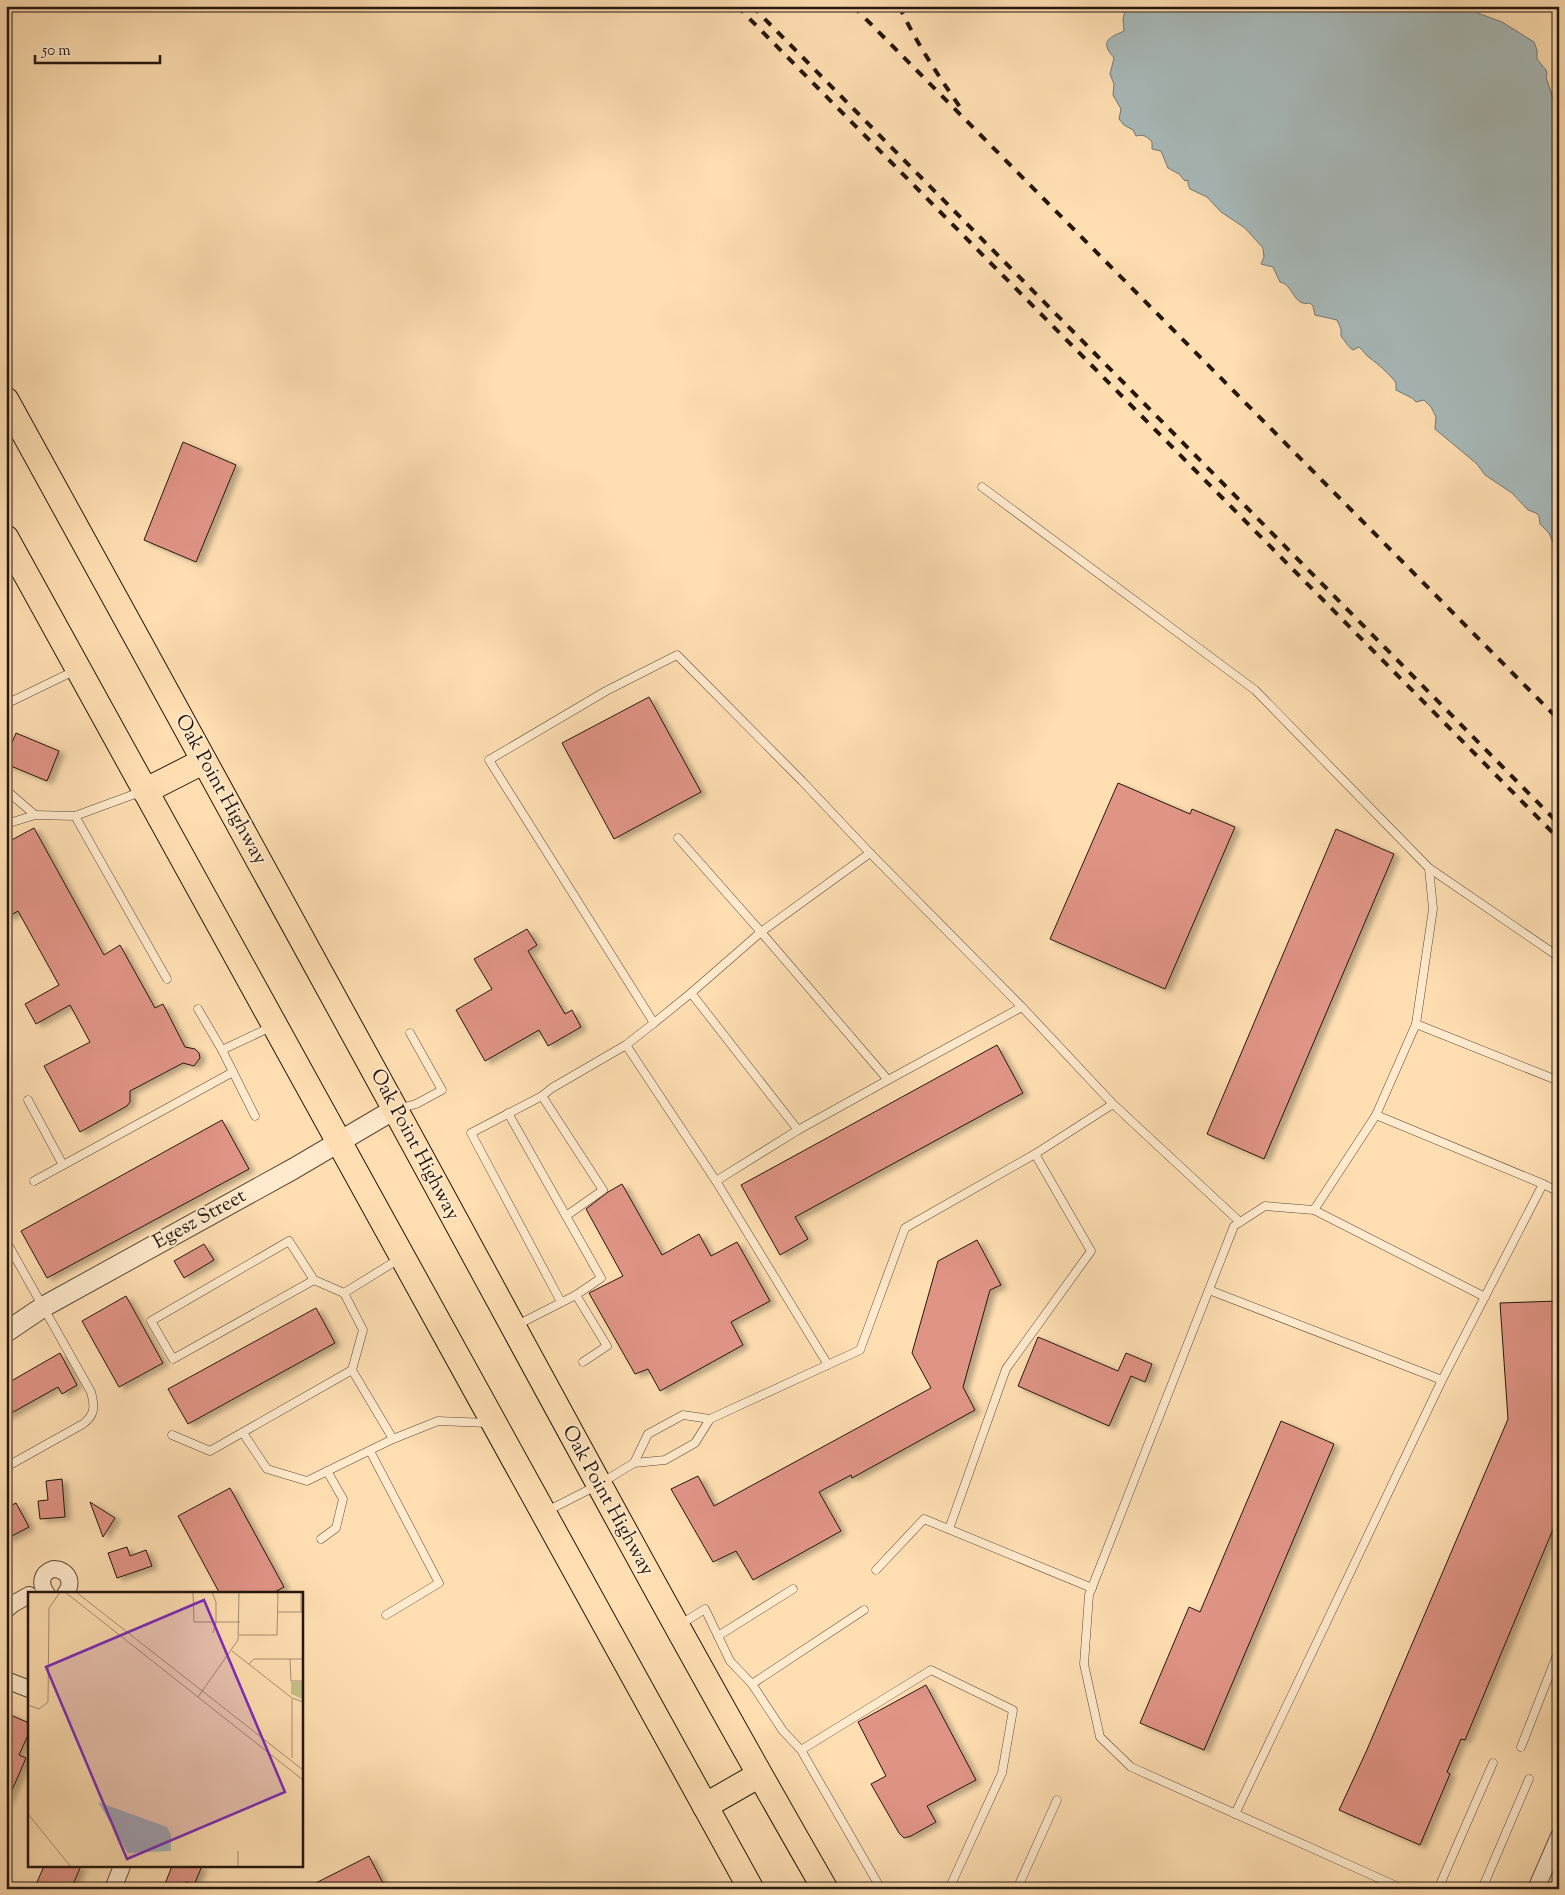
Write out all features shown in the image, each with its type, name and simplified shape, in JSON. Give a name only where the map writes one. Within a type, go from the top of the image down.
[{"type":"main road","name":"Oak Point Highway","points":[[6,400],[396,1109],[598,1485],[759,1775],[825,1889]]},
{"type":"main road","points":[[6,538],[751,1889]]},
{"type":"main road","points":[[145,791],[204,761]]},
{"type":"main road","points":[[704,1806],[759,1775]]},
{"type":"street","name":"Egesz Street","points":[[6,1332],[43,1307],[293,1169],[396,1109]]},
{"type":"street","points":[[38,1592],[45,1574],[53,1569],[58,1569],[67,1574],[69,1578],[70,1587],[66,1592]]},
{"type":"street","points":[[6,1610],[13,1604],[28,1597]]},
{"type":"street","points":[[6,1680],[28,1689]]},
{"type":"street","points":[[1536,1889],[1559,1836]]},
{"type":"street","points":[[112,1889],[121,1868]]},
{"type":"lane","points":[[982,486],[1255,690],[1429,868],[1559,957]]},
{"type":"lane","points":[[654,1023],[489,760],[606,691],[677,655],[802,780],[870,853],[1022,1006],[1113,1104],[1240,1222]]},
{"type":"lane","points":[[6,702],[8,703],[78,669]]},
{"type":"lane","points":[[6,790],[35,815]]},
{"type":"lane","points":[[6,824],[35,815],[75,816],[145,791]]},
{"type":"lane","points":[[75,816],[167,979]]},
{"type":"lane","points":[[678,838],[762,932],[888,1080]]},
{"type":"lane","points":[[561,1302],[471,1133],[542,1096],[552,1088],[626,1045],[691,993],[762,932],[870,853]]},
{"type":"lane","points":[[1314,1210],[1376,1115],[1416,1024],[1433,909],[1429,868]]},
{"type":"lane","points":[[691,993],[798,1130]]},
{"type":"lane","points":[[716,1181],[798,1130],[1022,1006]]},
{"type":"lane","points":[[198,1009],[222,1050],[255,1116]]},
{"type":"lane","points":[[1416,1024],[1559,1081]]},
{"type":"lane","points":[[222,1050],[274,1025]]},
{"type":"lane","points":[[396,1109],[416,1104],[442,1090],[410,1033]]},
{"type":"lane","points":[[626,1045],[716,1181],[828,1365]]},
{"type":"lane","points":[[34,1181],[233,1072]]},
{"type":"lane","points":[[542,1096],[603,1190],[566,1216]]},
{"type":"lane","points":[[28,1100],[63,1165]]},
{"type":"lane","points":[[634,1463],[648,1434],[683,1415],[710,1419],[860,1350],[906,1228],[1034,1154],[1113,1104]]},
{"type":"lane","points":[[508,1113],[601,1278],[576,1295],[513,1328]]},
{"type":"lane","points":[[1376,1115],[1559,1192]]},
{"type":"lane","points":[[949,1529],[1006,1369],[1091,1252],[1034,1154]]},
{"type":"lane","points":[[1235,1814],[1442,1380],[1543,1184]]},
{"type":"lane","points":[[1402,1889],[1131,1767],[1100,1737],[1084,1664],[1089,1595],[1234,1226],[1265,1206],[1314,1210],[1485,1297]]},
{"type":"lane","points":[[6,1241],[90,1392],[94,1410],[92,1417],[83,1424],[6,1467]]},
{"type":"lane","points":[[172,1435],[210,1451],[243,1433],[352,1370],[363,1330],[344,1292],[314,1280],[289,1241],[151,1321],[173,1359],[314,1280]]},
{"type":"lane","points":[[344,1292],[403,1257]]},
{"type":"lane","points":[[1209,1290],[1442,1380]]},
{"type":"lane","points":[[576,1295],[607,1346],[583,1362]]},
{"type":"lane","points":[[352,1370],[392,1439]]},
{"type":"lane","points":[[543,1513],[598,1485],[634,1463],[665,1460],[695,1443],[710,1419]]},
{"type":"lane","points":[[243,1433],[267,1469],[307,1481],[392,1439],[438,1421],[493,1422]]},
{"type":"lane","points":[[370,1451],[439,1583],[386,1615]]},
{"type":"lane","points":[[321,1539],[336,1528],[343,1499],[327,1471]]},
{"type":"lane","points":[[876,1570],[924,1519],[1092,1588]]},
{"type":"lane","points":[[718,1636],[793,1589]]},
{"type":"lane","points":[[677,1626],[705,1609],[730,1661],[752,1684],[783,1731],[801,1750],[881,1889]]},
{"type":"lane","points":[[752,1684],[864,1610]]},
{"type":"lane","points":[[1521,1747],[1559,1650]]},
{"type":"lane","points":[[801,1750],[931,1670],[1013,1710],[1002,1773],[949,1889]]},
{"type":"lane","points":[[1438,1889],[1493,1763]]},
{"type":"lane","points":[[1482,1889],[1529,1779]]},
{"type":"lane","points":[[1017,1889],[1057,1800]]},
{"type":"shaded area","points":[[1126,6],[1471,6],[1475,12],[1502,22],[1534,42],[1537,50],[1537,59],[1546,70],[1546,77],[1556,108],[1558,125],[1554,132],[1559,153],[1559,549],[1554,545],[1549,533],[1540,524],[1539,516],[1536,513],[1528,510],[1512,493],[1485,475],[1477,464],[1435,429],[1436,417],[1431,407],[1424,400],[1416,402],[1396,390],[1396,383],[1382,368],[1359,347],[1353,350],[1348,346],[1341,336],[1341,329],[1337,320],[1315,315],[1313,306],[1310,303],[1300,302],[1285,284],[1280,282],[1273,267],[1261,264],[1264,257],[1263,248],[1245,228],[1221,212],[1207,197],[1190,189],[1188,180],[1185,181],[1179,174],[1168,168],[1161,151],[1152,149],[1152,142],[1150,140],[1143,135],[1136,136],[1133,130],[1124,125],[1119,119],[1121,109],[1113,95],[1114,84],[1110,74],[1114,58],[1108,50],[1107,44],[1112,37],[1124,31],[1123,19]]},
{"type":"building","points":[[183,442],[236,465],[196,562],[144,540]]},
{"type":"building","points":[[649,697],[701,792],[614,839],[562,743]]},
{"type":"building","points":[[16,733],[59,751],[47,781],[6,764],[6,757]]},
{"type":"building","points":[[1118,783],[1190,814],[1192,809],[1235,827],[1165,989],[1050,939]]},
{"type":"building","points":[[34,828],[104,955],[120,945],[155,1008],[163,1004],[185,1047],[195,1049],[199,1053],[200,1058],[194,1066],[183,1063],[130,1091],[130,1102],[127,1106],[80,1132],[44,1066],[90,1042],[70,1005],[36,1024],[25,1004],[59,985],[18,911],[6,918],[6,843]]},
{"type":"building","points":[[1336,829],[1394,854],[1264,1159],[1207,1134]]},
{"type":"building","points":[[527,929],[537,945],[528,951],[565,1014],[572,1010],[581,1027],[548,1046],[539,1030],[485,1061],[456,1010],[492,989],[474,959]]},
{"type":"building","points":[[997,1045],[1023,1093],[795,1217],[808,1239],[780,1255],[741,1185]]},
{"type":"building","points":[[222,1120],[249,1169],[47,1278],[21,1231]]},
{"type":"building","points":[[622,1184],[662,1255],[699,1234],[711,1256],[737,1242],[770,1301],[731,1322],[743,1345],[660,1391],[648,1369],[635,1374],[589,1293],[623,1276],[586,1209]]},
{"type":"building","points":[[977,1240],[1001,1285],[990,1290],[963,1387],[975,1410],[852,1478],[851,1475],[819,1492],[841,1531],[753,1580],[736,1551],[713,1562],[671,1489],[698,1476],[714,1506],[931,1388],[912,1353],[938,1261]]},
{"type":"building","points":[[204,1244],[214,1260],[184,1278],[174,1261]]},
{"type":"building","points":[[126,1296],[163,1363],[119,1387],[82,1321]]},
{"type":"building","points":[[1559,1301],[1559,1515],[1465,1740],[1461,1739],[1447,1772],[1450,1774],[1420,1845],[1339,1810],[1366,1752],[1508,1419],[1500,1303]]},
{"type":"building","points":[[316,1308],[335,1343],[188,1424],[168,1389]]},
{"type":"building","points":[[1038,1337],[1118,1371],[1126,1353],[1152,1364],[1145,1382],[1131,1376],[1109,1426],[1018,1386]]},
{"type":"building","points":[[60,1353],[77,1385],[62,1394],[58,1387],[6,1416],[6,1384]]},
{"type":"building","points":[[1281,1421],[1334,1444],[1204,1750],[1140,1723],[1189,1607],[1200,1612]]},
{"type":"building","points":[[62,1479],[65,1517],[40,1519],[38,1501],[48,1500],[46,1481]]},
{"type":"building","points":[[230,1488],[284,1587],[275,1592],[219,1592],[178,1516]]},
{"type":"building","points":[[90,1502],[115,1518],[103,1537]]},
{"type":"building","points":[[16,1503],[29,1527],[6,1539],[6,1508]]},
{"type":"building","points":[[127,1547],[130,1556],[146,1550],[152,1566],[117,1578],[108,1553]]},
{"type":"building","points":[[926,1685],[976,1780],[927,1806],[936,1822],[904,1838],[899,1833],[871,1784],[886,1776],[858,1722]]},
{"type":"building","points":[[6,1713],[28,1723],[28,1735],[19,1755],[26,1758],[6,1804]]},
{"type":"building","points":[[369,1856],[386,1889],[304,1889]]},
{"type":"building","points":[[43,1868],[80,1868],[71,1889],[34,1889]]},
{"type":"building","points":[[171,1868],[201,1868],[194,1885],[186,1882],[183,1889],[163,1889]]},
{"type":"railway","points":[[737,6],[1559,839]]},
{"type":"railway","points":[[752,6],[1559,824]]},
{"type":"railway","points":[[853,6],[1559,720]]},
{"type":"railway","points":[[899,6],[927,58],[960,107]]}]
